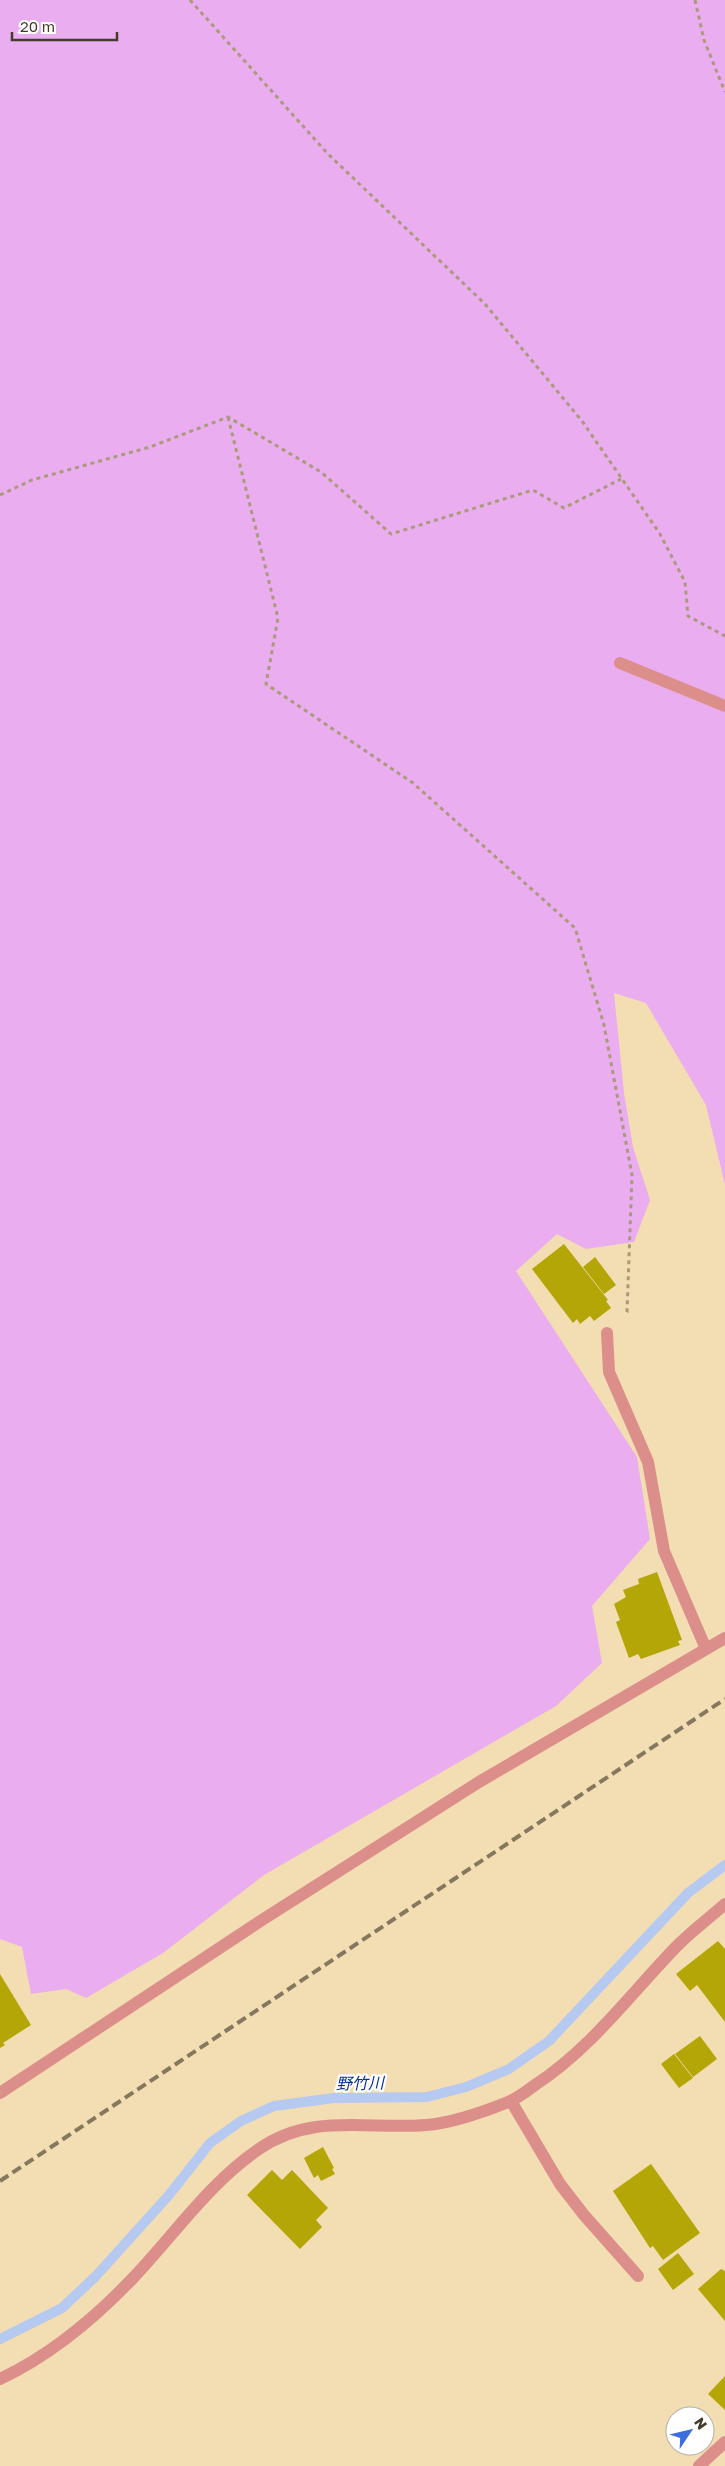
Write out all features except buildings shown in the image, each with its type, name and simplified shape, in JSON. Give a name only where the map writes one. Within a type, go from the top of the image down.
[{"type":"street","points":[[620,663],[725,706]]},
{"type":"street","points":[[607,1333],[609,1372],[648,1462],[664,1551],[706,1649]]},
{"type":"street","points":[[0,2093],[262,1920],[480,1782],[725,1638]]},
{"type":"street","points":[[0,2379],[49,2352],[81,2328],[132,2279],[209,2193],[230,2172],[260,2148],[288,2133],[320,2125],[427,2125],[472,2115],[511,2101],[555,2072],[610,2021],[675,1948],[725,1904]]},
{"type":"street","points":[[511,2101],[560,2184],[584,2215],[638,2276]]},
{"type":"street","points":[[699,2466],[725,2442]]},
{"type":"path","points":[[190,0],[328,154],[485,304],[582,421],[660,534],[685,582],[688,616],[725,636]]},
{"type":"path","points":[[695,0],[704,40],[725,92]]},
{"type":"path","points":[[228,417],[321,472],[391,534],[533,490],[564,508],[621,479]]},
{"type":"path","points":[[0,495],[32,480],[150,447],[228,417]]},
{"type":"path","points":[[228,417],[278,618],[266,684],[413,783],[575,928],[604,1025],[632,1175],[627,1312],[607,1333]]},
{"type":"shaded area","points":[[0,0],[725,0],[725,1185],[706,1105],[646,1003],[614,993],[624,1093],[633,1147],[650,1200],[634,1242],[586,1249],[557,1234],[516,1271],[637,1457],[650,1539],[592,1606],[602,1663],[556,1706],[264,1875],[163,1953],[86,1998],[66,1989],[31,1994],[22,1947],[0,1939]]},
{"type":"waterway","name":"野竹川","points":[[0,2339],[62,2308],[96,2276],[169,2195],[210,2143],[241,2121],[274,2106],[334,2098],[427,2097],[466,2087],[509,2069],[549,2041],[688,1893],[725,1865]]},
{"type":"railway","points":[[0,2181],[725,1699]]}]
